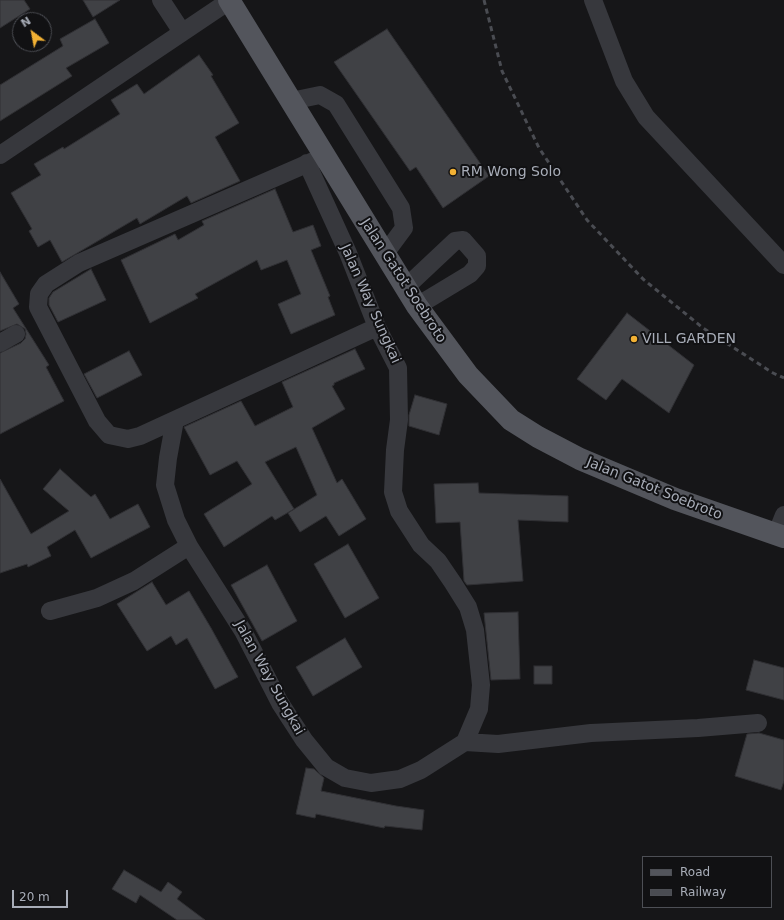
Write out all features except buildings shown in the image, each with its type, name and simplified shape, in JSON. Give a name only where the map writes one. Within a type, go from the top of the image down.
[{"type":"main road","name":"Jalan Gatot Soebroto","points":[[229,0],[291,101],[316,160],[384,255],[417,306],[468,375],[511,420],[538,437],[580,459],[675,499],[780,536]]},
{"type":"street","points":[[161,0],[182,32]]},
{"type":"street","points":[[0,155],[229,0]]},
{"type":"street","points":[[593,0],[624,81],[646,117],[784,265]]},
{"type":"street","points":[[291,101],[320,95],[336,104],[401,208],[404,228],[384,255]]},
{"type":"street","points":[[316,160],[79,263],[46,284],[39,294],[38,307],[97,421],[109,435],[128,439],[140,436],[377,327]]},
{"type":"street","name":"Jalan Way Sungkai","points":[[175,420],[165,485],[176,520],[190,546],[243,631],[280,703],[304,740],[326,767],[345,778],[371,783],[400,779],[421,770],[465,742],[479,709],[481,685],[475,630],[468,607],[453,583],[438,562],[421,545],[399,511],[393,492],[395,450],[399,420],[398,368],[377,327],[348,253],[316,160]]},
{"type":"street","points":[[405,288],[456,242],[463,240],[477,256],[477,266],[470,274],[417,306]]},
{"type":"street","points":[[0,343],[16,334]]},
{"type":"street","points":[[780,536],[784,515]]},
{"type":"street","points":[[50,611],[97,598],[134,581],[190,546]]},
{"type":"street","points":[[465,742],[498,744],[591,732],[698,728],[758,723]]},
{"type":"railway","points":[[484,0],[502,71],[539,148],[587,220],[643,279],[703,328],[773,373],[784,378]]},
{"type":"place","name":"RM Wong Solo","points":[[453,172]]},
{"type":"place","name":"VILL GARDEN","points":[[634,339]]}]
